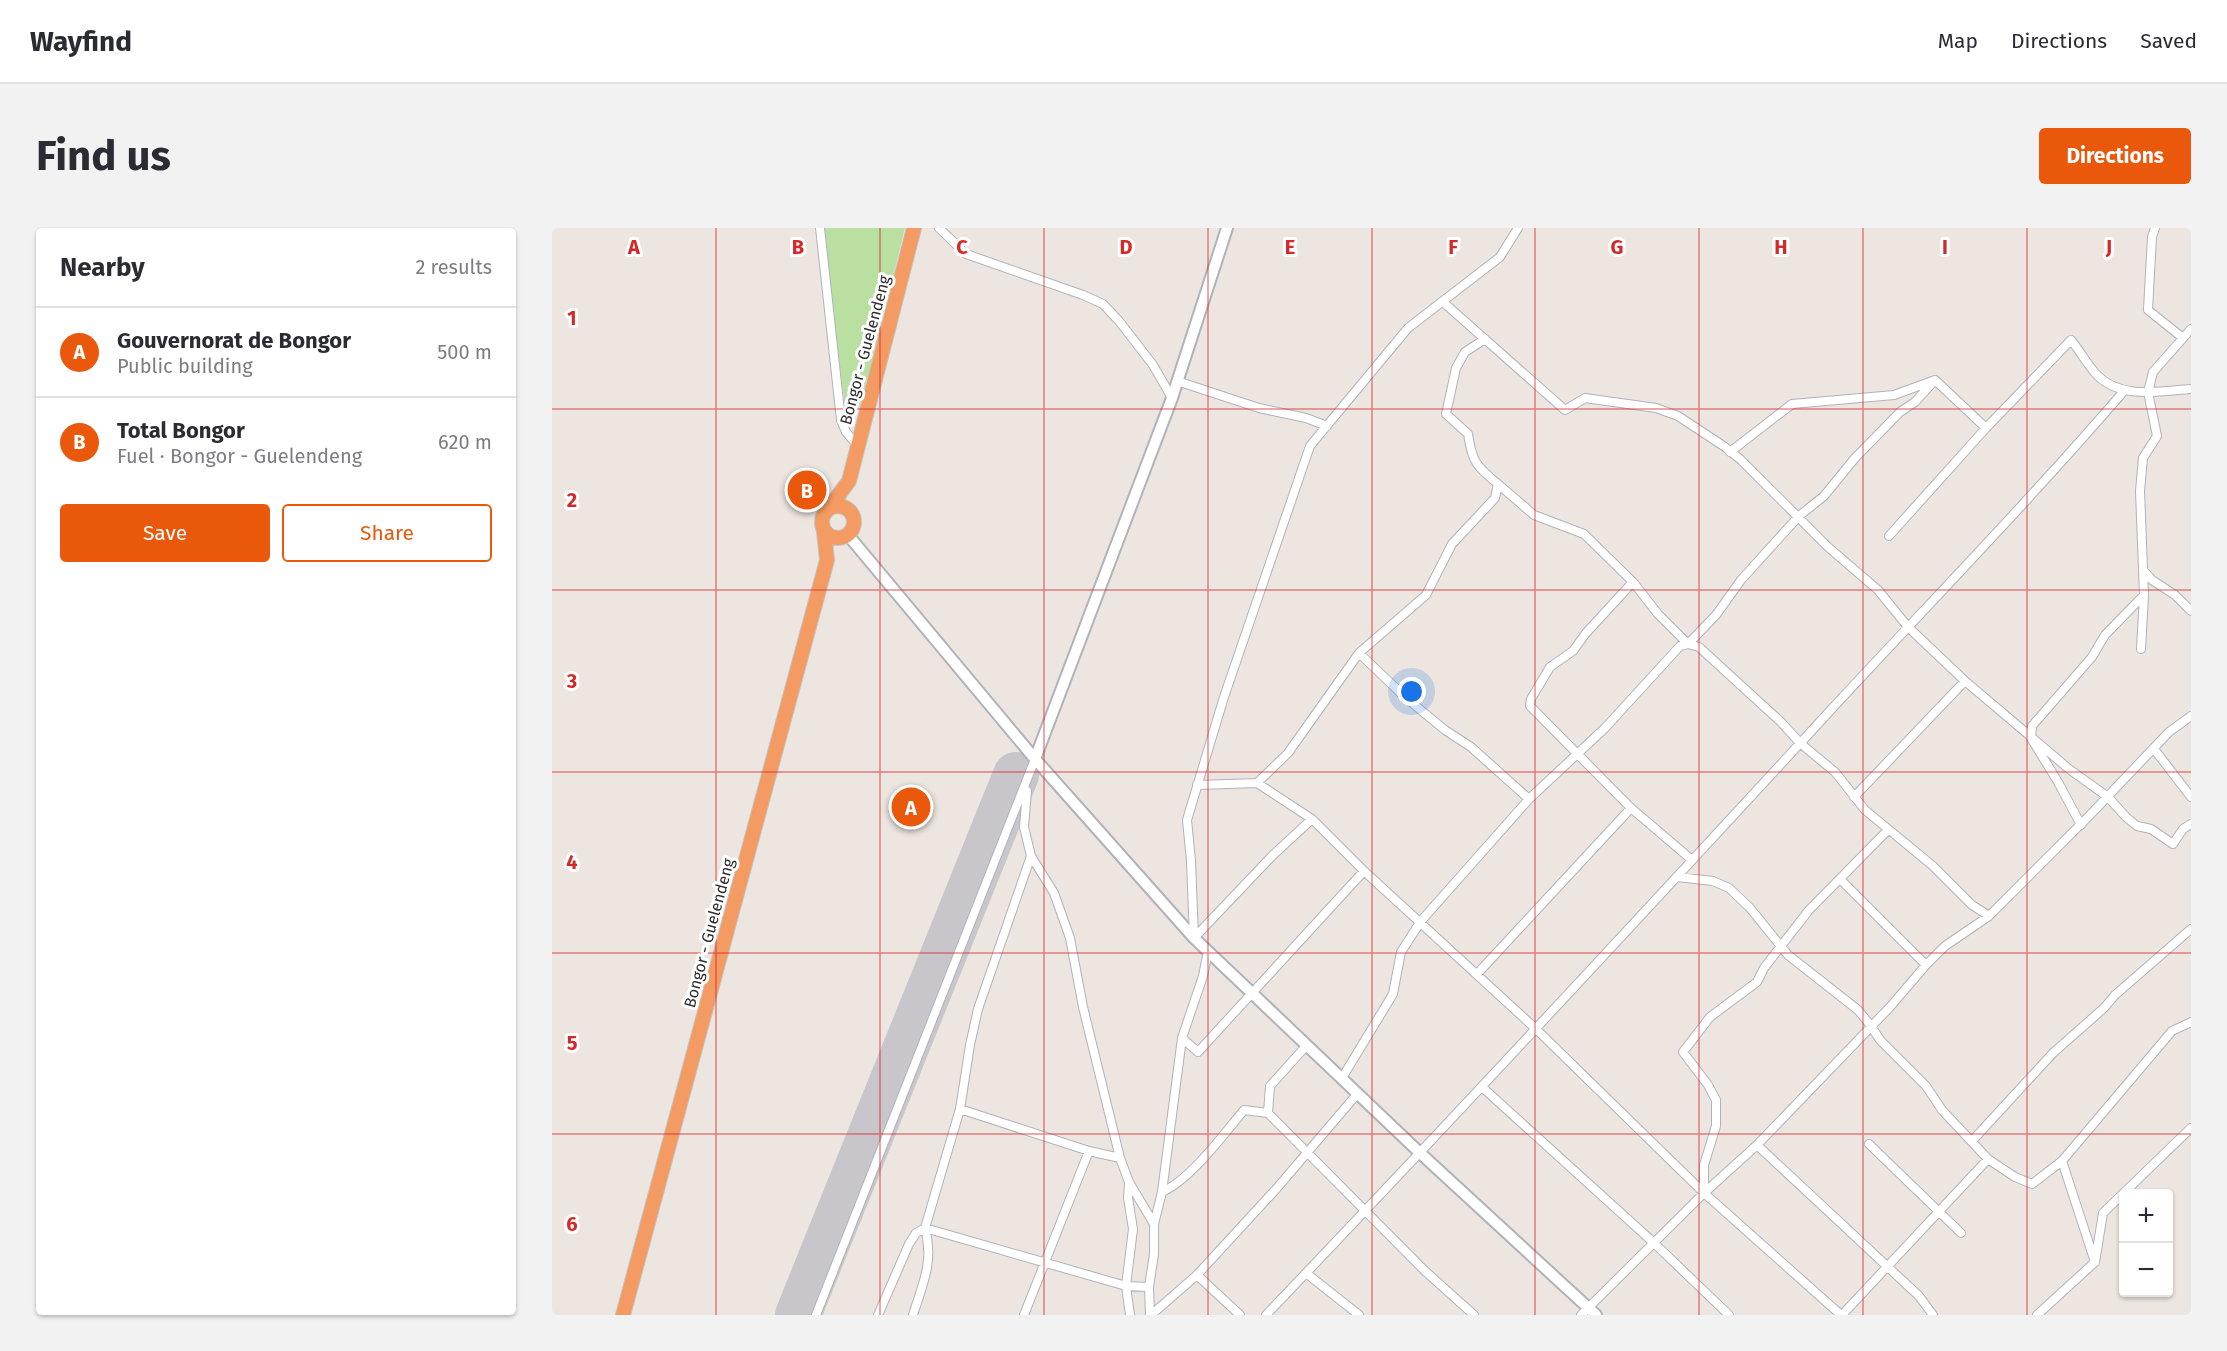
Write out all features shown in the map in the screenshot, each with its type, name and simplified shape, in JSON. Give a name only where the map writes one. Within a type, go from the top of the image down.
[{"type":"highway","name":"Bongor - Guelendeng","points":[[851,513],[849,482],[857,445],[914,228]]},
{"type":"highway","name":"Bongor - Guelendeng","points":[[829,508],[849,482]]},
{"type":"highway","points":[[841,506],[851,513],[854,524],[845,536],[834,538],[824,532],[822,521],[829,508],[841,506]]},
{"type":"highway","name":"Bongor - Guelendeng","points":[[623,1315],[827,560],[824,532]]},
{"type":"highway","name":"Bongor - Guelendeng","points":[[827,560],[845,536]]},
{"type":"street","points":[[820,228],[841,420],[846,432],[857,445]]},
{"type":"street","points":[[939,228],[966,255],[1103,304],[1153,365],[1172,398]]},
{"type":"street","points":[[816,1315],[1035,759],[1172,398],[1227,228]]},
{"type":"street","points":[[1194,938],[1187,820],[1224,697],[1310,446],[1408,328],[1500,257],[1518,228]]},
{"type":"street","points":[[2155,228],[2152,237],[2148,310],[2183,338]]},
{"type":"street","points":[[1443,302],[1565,410],[1585,398],[1656,408],[1678,416],[1730,452],[1828,547],[1878,590],[1908,627],[1965,681],[2069,769],[2108,796],[2137,826],[2151,829],[2173,844],[2183,830],[2191,824]]},
{"type":"street","points":[[2140,649],[2144,595],[2140,491],[2143,458],[2157,436],[2148,392],[2152,372],[2191,329]]},
{"type":"street","points":[[1485,339],[1465,352],[1455,368],[1446,414],[1468,434],[1471,456],[1487,476],[1534,515],[1584,534],[1633,582],[1658,614],[1688,644]]},
{"type":"street","points":[[1889,536],[1986,428],[2072,340],[2097,375],[2124,391],[2191,389]]},
{"type":"street","points":[[1730,452],[1792,404],[1894,395],[1935,380]]},
{"type":"street","points":[[1935,380],[1986,428]]},
{"type":"street","points":[[1688,644],[1716,615],[1741,580],[1798,516],[1824,496],[1900,412],[1915,402],[1935,380]]},
{"type":"street","points":[[1177,381],[1259,408],[1306,418],[1327,426]]},
{"type":"street","points":[[1266,1315],[1536,1029],[2060,464],[2124,391]]},
{"type":"street","points":[[1257,783],[1288,753],[1359,653],[1426,595],[1452,544],[1496,498],[1498,484]]},
{"type":"street","points":[[845,536],[1035,759],[1194,938],[1588,1313],[1704,1193],[1756,1146],[1890,1007],[1926,965],[1946,946],[1989,916],[2169,732],[2191,716]]},
{"type":"street","points":[[2143,570],[2191,611]]},
{"type":"street","points":[[1633,582],[1573,651],[1550,667],[1531,699],[1530,706],[1632,808],[1692,860]]},
{"type":"street","points":[[2080,825],[2058,782],[2031,738],[2032,726],[2092,657],[2105,635],[2144,595]]},
{"type":"street","points":[[1342,1078],[1393,994],[1401,952],[1421,921],[1529,799],[1605,728],[1680,646],[1688,644],[1699,647],[1781,722],[1800,743],[1835,772],[1865,810],[1933,866],[1972,905],[1989,916]]},
{"type":"street","points":[[1359,653],[1406,698],[1444,730],[1471,747],[1529,799]]},
{"type":"street","points":[[1854,797],[1965,681]]},
{"type":"street","points":[[2154,748],[2191,797]]},
{"type":"street","points":[[1035,759],[1025,797],[1024,827],[1031,856],[1054,893],[1070,938],[1083,1006],[1120,1158],[1129,1182],[1154,1224]]},
{"type":"street","points":[[1197,785],[1257,783],[1312,819],[1364,871],[1536,1029],[1704,1193],[1841,1315],[1988,1159]]},
{"type":"street","points":[[1477,974],[1632,808]]},
{"type":"street","points":[[1194,938],[1273,855],[1312,819]]},
{"type":"street","points":[[1704,1193],[1704,1165],[1716,1126],[1716,1100],[1708,1085],[1683,1052],[1710,1017],[1757,982],[1780,946],[1809,910],[1888,830]]},
{"type":"street","points":[[913,1315],[929,1263],[930,1248],[925,1228],[960,1109],[978,1008],[1031,856]]},
{"type":"street","points":[[1182,1038],[1198,1052],[1364,871]]},
{"type":"street","points":[[1677,877],[1713,881],[1729,888],[1750,908],[1788,955],[1858,1010],[1880,1040],[1926,1086],[1942,1110],[1988,1159],[2014,1177],[2032,1184],[2062,1161],[2172,1031],[2191,1022]]},
{"type":"street","points":[[1840,879],[1926,965]]},
{"type":"street","points":[[1972,1141],[2053,1053],[2191,929]]},
{"type":"street","points":[[1150,1315],[1149,1287],[1154,1254],[1154,1224],[1162,1192],[1182,1038],[1203,976],[1208,951]]},
{"type":"street","points":[[1268,1113],[1270,1086],[1307,1045]]},
{"type":"street","points":[[1482,1087],[1654,1243],[1729,1315]]},
{"type":"street","points":[[1150,1315],[1197,1275],[1358,1093]]},
{"type":"street","points":[[960,1109],[1089,1151],[1120,1158]]},
{"type":"street","points":[[1162,1192],[1171,1188],[1212,1149],[1244,1110],[1268,1113],[1425,1270],[1474,1315]]},
{"type":"street","points":[[2037,1315],[2094,1262],[2103,1213],[2149,1166],[2191,1128]]},
{"type":"street","points":[[1869,1144],[1961,1233]]},
{"type":"street","points":[[1756,1146],[1919,1296],[1933,1315]]},
{"type":"street","points":[[1024,1315],[1089,1151]]},
{"type":"street","points":[[2062,1161],[2094,1262]]},
{"type":"street","points":[[1129,1182],[1128,1198],[1133,1229],[1126,1286],[1130,1315]]},
{"type":"street","points":[[878,1315],[909,1244],[916,1233],[925,1228],[1126,1286],[1149,1287]]},
{"type":"street","points":[[1306,1273],[1359,1315]]},
{"type":"street","points":[[1197,1275],[1240,1315]]},
{"type":"green space","points":[[823,228],[905,228],[873,358],[860,405],[854,415],[846,413]]},
{"type":"runway","points":[[798,1315],[1016,775]]},
{"type":"place","name":"Total Bongor","points":[[807,490]]},
{"type":"place","name":"Gouvernorat de Bongor","points":[[911,807]]}]
